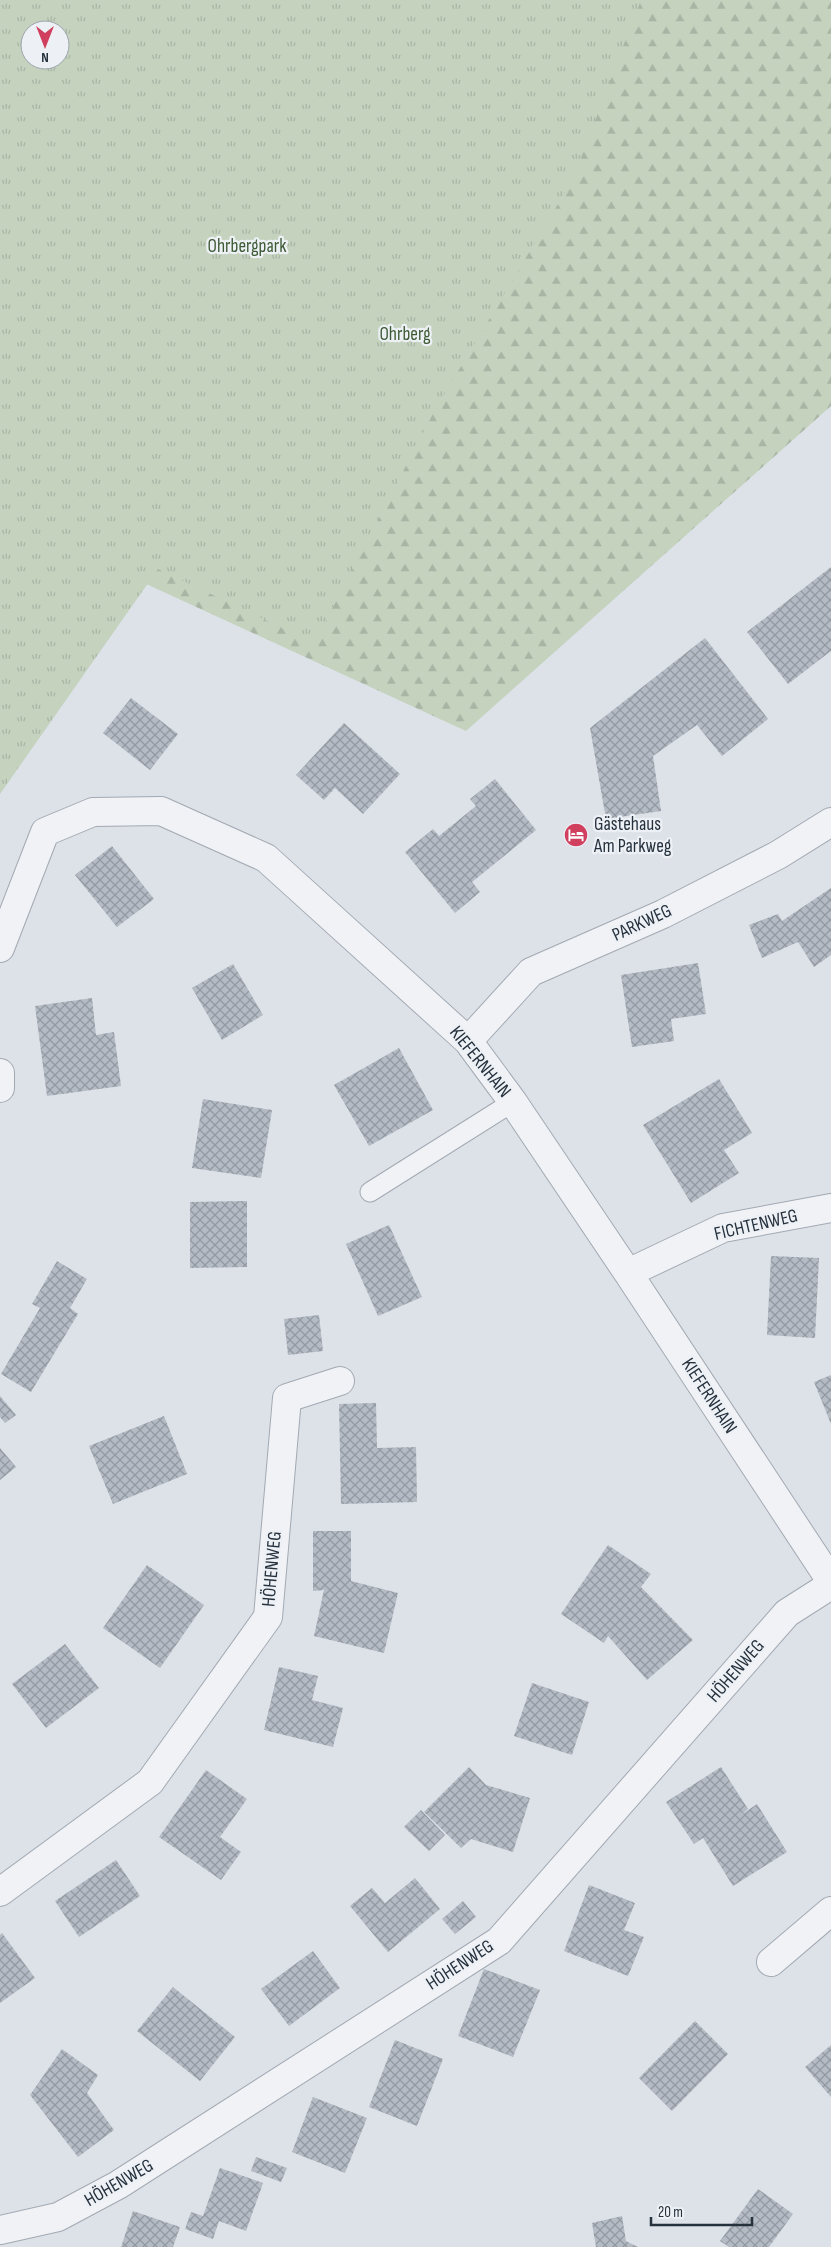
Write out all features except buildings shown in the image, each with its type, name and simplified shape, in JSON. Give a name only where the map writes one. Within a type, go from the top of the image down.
[{"type":"street","name":"KIEFERNHAIN","points":[[0,948],[45,832],[93,812],[161,811],[266,858],[468,1041],[513,1102],[628,1273],[831,1581]]},
{"type":"street","name":"PARKWEG","points":[[468,1041],[531,972],[663,914],[778,855],[831,822]]},
{"type":"street","points":[[0,1073],[0,1088]]},
{"type":"street","name":"FICHTENWEG","points":[[628,1273],[723,1228],[831,1208]]},
{"type":"street","name":"HÖHENWEG","points":[[0,1892],[150,1782],[268,1617],[287,1398],[340,1381]]},
{"type":"street","name":"HÖHENWEG","points":[[0,2230],[58,2217],[118,2185],[499,1941],[787,1613],[831,1585]]},
{"type":"street","points":[[771,1962],[831,1911]]},
{"type":"lane","points":[[370,1192],[513,1102]]},
{"type":"green space","name":"Ohrberg","points":[[0,0],[831,0],[831,406],[466,731],[131,577]]},
{"type":"green space","name":"Ohrbergpark","points":[[0,0],[641,0],[573,179],[436,408],[314,643],[158,569],[0,794]]},
{"type":"place","name":"Gästehaus Am Parkweg","points":[[576,835]]}]
